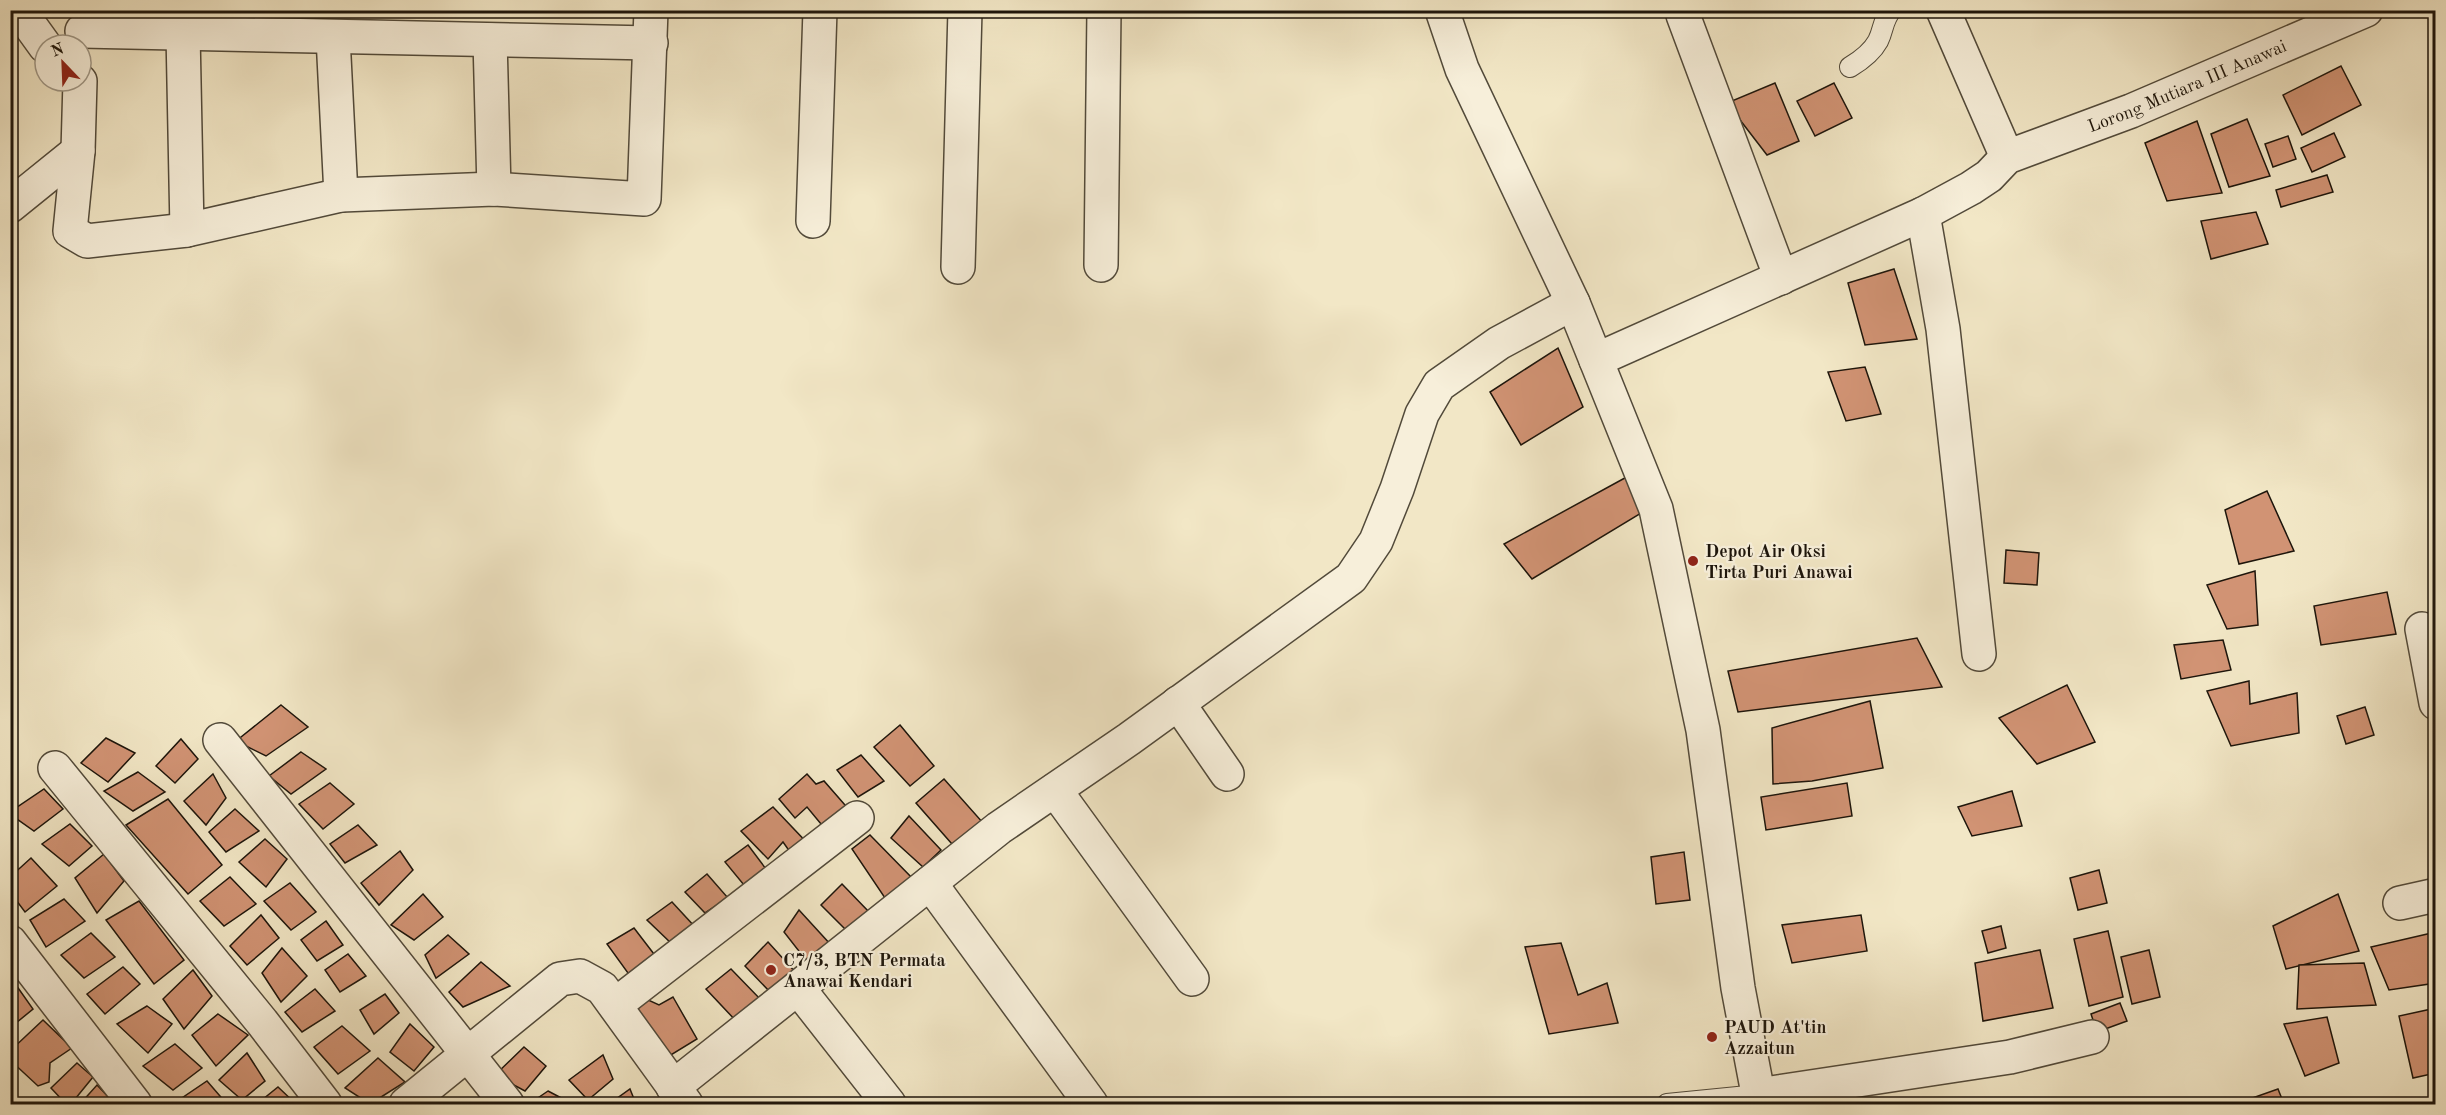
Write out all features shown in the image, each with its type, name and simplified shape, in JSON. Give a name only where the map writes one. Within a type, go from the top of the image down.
[{"type":"street","points":[[19,10],[36,33]]},
{"type":"street","points":[[78,93],[78,151],[70,231],[87,241],[187,230],[341,195],[494,189],[644,199],[651,10]]},
{"type":"street","points":[[813,221],[820,10]]},
{"type":"street","points":[[958,267],[965,10]]},
{"type":"street","points":[[1101,265],[1104,10]]},
{"type":"street","points":[[1442,10],[1462,69],[1573,303],[1656,509],[1702,730],[1738,988],[1759,1100],[2010,1057],[2092,1036]]},
{"type":"street","points":[[1596,360],[1923,214],[1989,176],[2007,158],[1943,10]]},
{"type":"street","name":"Lorong Mutiara III Anawai","points":[[2007,158],[2131,111],[2356,13]]},
{"type":"street","points":[[1683,15],[1781,278]]},
{"type":"street","points":[[82,21],[183,33],[651,43]]},
{"type":"street","points":[[183,33],[187,230]]},
{"type":"street","points":[[333,37],[341,195]]},
{"type":"street","points":[[490,40],[494,189]]},
{"type":"street","points":[[10,206],[78,151]]},
{"type":"street","points":[[1923,214],[1943,329],[1979,654]]},
{"type":"street","points":[[406,1104],[560,979],[580,976],[602,988],[680,1096],[798,988],[999,828],[1351,578],[1376,541],[1398,489],[1422,414],[1439,385],[1499,343],[1573,303]]},
{"type":"street","points":[[2422,628],[2436,703]]},
{"type":"street","points":[[1178,703],[1227,774]]},
{"type":"street","points":[[220,740],[507,1104]]},
{"type":"street","points":[[55,768],[262,1022],[325,1104]]},
{"type":"street","points":[[1055,790],[1192,979]]},
{"type":"street","points":[[615,1005],[857,818]]},
{"type":"street","points":[[930,883],[1091,1104]]},
{"type":"street","points":[[2400,903],[2436,895]]},
{"type":"street","points":[[10,942],[135,1104]]},
{"type":"street","points":[[798,988],[889,1104]]},
{"type":"lane","points":[[1850,67],[1862,60],[1878,41],[1883,20],[1891,10]]},
{"type":"lane","points":[[1667,1104],[1759,1100]]},
{"type":"building","points":[[2341,66],[2361,105],[2302,135],[2283,95]]},
{"type":"building","points":[[1775,83],[1799,141],[1767,155],[1727,103]]},
{"type":"building","points":[[1834,83],[1852,118],[1815,136],[1797,101]]},
{"type":"building","points":[[2247,119],[2270,176],[2229,187],[2211,134]]},
{"type":"building","points":[[2197,121],[2222,193],[2167,201],[2145,143]]},
{"type":"building","points":[[2334,133],[2345,157],[2312,172],[2301,148]]},
{"type":"building","points":[[2288,136],[2296,159],[2273,167],[2265,144]]},
{"type":"building","points":[[2327,175],[2333,192],[2281,207],[2276,190]]},
{"type":"building","points":[[2256,212],[2268,244],[2211,259],[2201,221]]},
{"type":"building","points":[[1894,269],[1917,339],[1865,345],[1848,283]]},
{"type":"building","points":[[1558,348],[1583,407],[1521,445],[1490,392]]},
{"type":"building","points":[[1865,367],[1881,414],[1846,421],[1828,372]]},
{"type":"building","points":[[1634,473],[1643,512],[1532,579],[1504,544]]},
{"type":"building","points":[[2267,491],[2294,551],[2239,564],[2225,510]]},
{"type":"building","points":[[2006,550],[2039,553],[2037,585],[2004,583]]},
{"type":"building","points":[[2255,571],[2258,625],[2227,629],[2207,585]]},
{"type":"building","points":[[2387,592],[2396,634],[2321,645],[2314,606]]},
{"type":"building","points":[[1917,638],[1942,687],[1738,712],[1728,671]]},
{"type":"building","points":[[2223,640],[2231,670],[2181,679],[2174,645]]},
{"type":"building","points":[[2249,681],[2250,704],[2297,693],[2299,733],[2231,746],[2207,691]]},
{"type":"building","points":[[2067,685],[2095,742],[2037,764],[1999,718]]},
{"type":"building","points":[[1870,701],[1883,768],[1812,781],[1773,784],[1772,728]]},
{"type":"building","points":[[281,705],[308,727],[266,756],[236,741]]},
{"type":"building","points":[[2365,707],[2374,735],[2346,744],[2337,716]]},
{"type":"building","points":[[900,725],[934,766],[910,786],[874,747]]},
{"type":"building","points":[[106,738],[135,753],[108,782],[81,763]]},
{"type":"building","points":[[181,739],[198,759],[175,783],[156,766]]},
{"type":"building","points":[[301,752],[326,769],[291,794],[269,776]]},
{"type":"building","points":[[861,755],[884,781],[858,797],[837,770]]},
{"type":"building","points":[[138,772],[165,792],[133,811],[104,791]]},
{"type":"building","points":[[213,774],[226,798],[206,825],[184,801]]},
{"type":"building","points":[[807,774],[816,784],[824,781],[852,813],[826,830],[807,807],[795,818],[779,799]]},
{"type":"building","points":[[944,779],[984,824],[952,844],[916,803]]},
{"type":"building","points":[[330,783],[354,804],[323,829],[299,804]]},
{"type":"building","points":[[1847,783],[1852,816],[1766,830],[1761,797]]},
{"type":"building","points":[[44,789],[63,809],[34,831],[10,812]]},
{"type":"building","points":[[2012,791],[2022,826],[1972,836],[1958,807]]},
{"type":"building","points":[[168,799],[222,865],[188,894],[126,825]]},
{"type":"building","points":[[773,807],[811,847],[795,859],[783,842],[768,859],[741,831]]},
{"type":"building","points":[[235,809],[259,831],[226,852],[209,832]]},
{"type":"building","points":[[909,816],[941,850],[923,867],[891,838]]},
{"type":"building","points":[[70,824],[92,846],[69,866],[42,844]]},
{"type":"building","points":[[358,825],[377,845],[345,863],[330,844]]},
{"type":"building","points":[[870,835],[914,880],[887,901],[852,849]]},
{"type":"building","points":[[265,839],[287,859],[266,887],[239,862]]},
{"type":"building","points":[[748,845],[766,869],[744,885],[725,862]]},
{"type":"building","points":[[400,851],[413,870],[379,905],[361,883]]},
{"type":"building","points":[[1684,852],[1690,900],[1656,904],[1651,857]]},
{"type":"building","points":[[104,854],[124,881],[97,913],[75,878]]},
{"type":"building","points":[[31,858],[57,886],[25,912],[10,892],[10,877]]},
{"type":"building","points":[[2099,870],[2107,903],[2078,910],[2070,878]]},
{"type":"building","points":[[707,874],[728,898],[705,913],[685,892]]},
{"type":"building","points":[[230,877],[256,904],[224,926],[200,901]]},
{"type":"building","points":[[290,883],[316,912],[291,930],[264,901]]},
{"type":"building","points":[[842,884],[870,913],[849,933],[821,905]]},
{"type":"building","points":[[423,894],[443,917],[414,940],[391,925]]},
{"type":"building","points":[[2338,894],[2359,951],[2286,969],[2273,926]]},
{"type":"building","points":[[64,899],[85,921],[46,947],[30,920]]},
{"type":"building","points":[[139,901],[184,960],[154,984],[106,920]]},
{"type":"building","points":[[672,902],[695,927],[672,944],[647,920]]},
{"type":"building","points":[[799,910],[831,945],[809,964],[784,932]]},
{"type":"building","points":[[261,915],[279,938],[247,965],[230,946]]},
{"type":"building","points":[[1861,915],[1867,951],[1792,963],[1782,925]]},
{"type":"building","points":[[326,921],[343,945],[317,961],[301,940]]},
{"type":"building","points":[[2001,926],[2006,948],[1988,953],[1982,931]]},
{"type":"building","points":[[634,928],[657,958],[633,980],[607,944]]},
{"type":"building","points":[[2108,931],[2123,997],[2089,1006],[2074,939]]},
{"type":"building","points":[[2436,932],[2436,983],[2389,990],[2371,947]]},
{"type":"building","points":[[91,933],[115,957],[84,978],[61,955]]},
{"type":"building","points":[[448,935],[469,954],[436,978],[425,955]]},
{"type":"building","name":"C7/3, BTN Permata Anawai Kendari","points":[[768,942],[798,975],[771,993],[745,966]]},
{"type":"building","points":[[1561,943],[1578,995],[1607,983],[1618,1023],[1549,1034],[1525,947]]},
{"type":"building","points":[[282,948],[307,976],[281,1002],[262,973]]},
{"type":"building","points":[[2040,950],[2053,1008],[1983,1021],[1975,963]]},
{"type":"building","points":[[2149,950],[2160,997],[2132,1004],[2121,957]]},
{"type":"building","points":[[348,954],[366,976],[340,992],[325,970]]},
{"type":"building","points":[[481,962],[510,986],[463,1007],[449,992]]},
{"type":"building","points":[[2364,963],[2376,1005],[2297,1009],[2299,965]]},
{"type":"building","points":[[123,967],[140,984],[105,1014],[87,994]]},
{"type":"building","points":[[731,969],[763,1002],[737,1022],[706,989]]},
{"type":"building","points":[[193,970],[212,996],[184,1029],[163,999]]},
{"type":"building","points":[[16,985],[33,1009],[10,1028],[10,989]]},
{"type":"building","points":[[315,989],[335,1011],[302,1032],[285,1012]]},
{"type":"building","points":[[385,994],[399,1013],[374,1034],[360,1010]]},
{"type":"building","points":[[673,997],[697,1039],[661,1061],[626,1010],[644,998],[659,1005]]},
{"type":"building","points":[[2120,1003],[2127,1021],[2097,1032],[2091,1014]]},
{"type":"building","points":[[147,1006],[172,1024],[148,1053],[117,1024]]},
{"type":"building","points":[[2436,1008],[2436,1073],[2413,1078],[2399,1016]]},
{"type":"building","points":[[218,1014],[248,1035],[216,1066],[192,1035]]},
{"type":"building","points":[[2327,1017],[2339,1063],[2305,1076],[2284,1024]]},
{"type":"building","points":[[43,1020],[72,1048],[50,1063],[49,1082],[38,1086],[10,1060],[10,1051]]},
{"type":"building","points":[[410,1024],[434,1047],[414,1071],[390,1052]]},
{"type":"building","points":[[342,1026],[370,1051],[338,1074],[314,1047]]},
{"type":"building","points":[[175,1044],[202,1068],[173,1090],[143,1066]]},
{"type":"building","points":[[524,1047],[546,1066],[525,1091],[495,1075]]},
{"type":"building","points":[[247,1053],[265,1081],[242,1100],[219,1080]]},
{"type":"building","points":[[603,1055],[613,1079],[588,1100],[569,1080]]},
{"type":"building","points":[[378,1058],[405,1082],[370,1104],[345,1088]]},
{"type":"building","points":[[77,1063],[93,1077],[71,1104],[66,1104],[51,1088]]},
{"type":"building","points":[[207,1081],[225,1104],[179,1104],[176,1102]]},
{"type":"building","points":[[97,1085],[115,1104],[80,1104]]},
{"type":"building","points":[[278,1087],[296,1104],[257,1104]]},
{"type":"building","points":[[630,1089],[636,1104],[609,1104]]},
{"type":"building","points":[[2278,1089],[2284,1104],[2241,1104],[2241,1102]]},
{"type":"building","points":[[548,1091],[569,1102],[567,1104],[529,1104]]},
{"type":"building","points":[[2436,1098],[2436,1104],[2417,1104],[2417,1102]]},
{"type":"place","name":"Depot Air Oksi Tirta Puri Anawai","points":[[1693,561]]},
{"type":"place","name":"C7/3, BTN Permata Anawai Kendari","points":[[771,970]]},
{"type":"place","name":"PAUD At'tin Azzaitun","points":[[1712,1037]]}]
